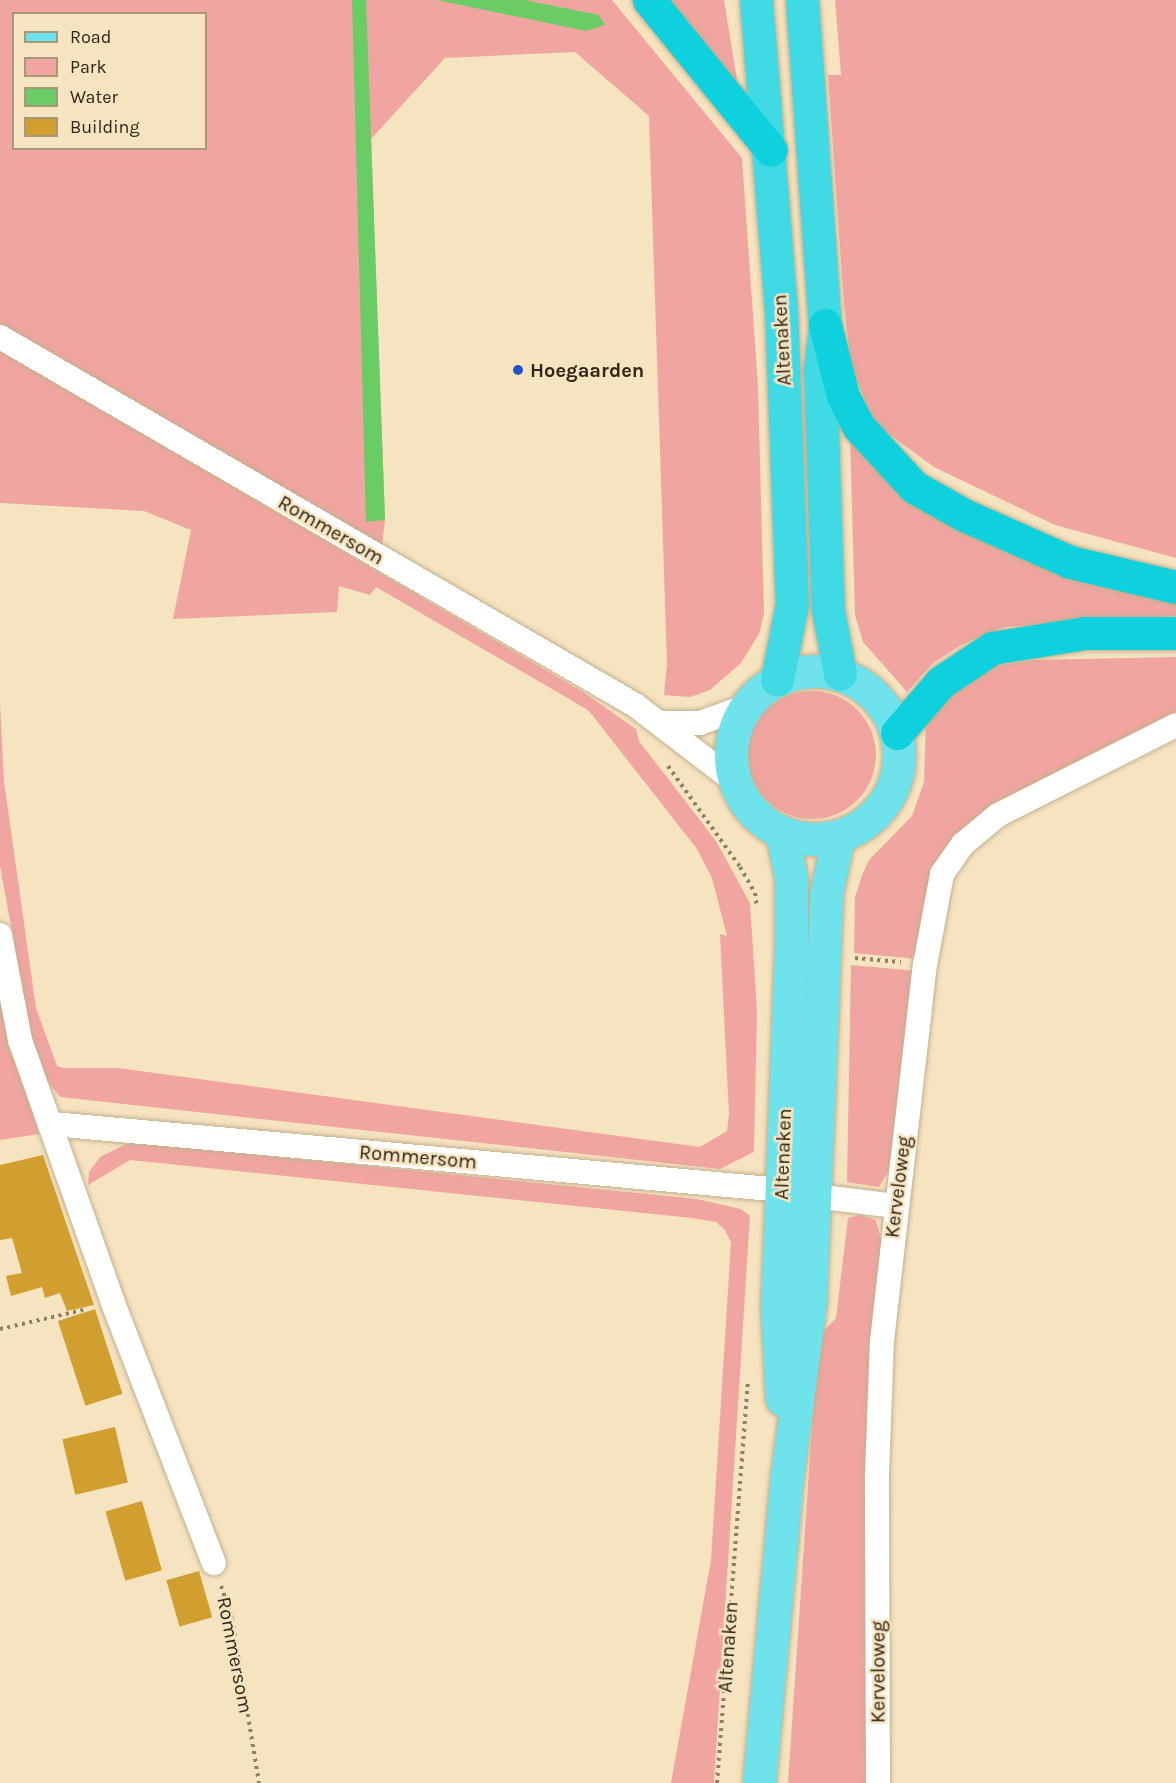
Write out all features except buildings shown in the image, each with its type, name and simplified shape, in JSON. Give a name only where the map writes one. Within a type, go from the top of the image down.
[{"type":"highway","points":[[649,0],[771,150]]},
{"type":"highway","name":"Altenaken","points":[[756,0],[771,150],[792,604],[777,680]]},
{"type":"highway","name":"Altenaken","points":[[802,0],[825,325],[820,370],[828,600],[840,674]]},
{"type":"highway","points":[[825,325],[843,396],[859,427],[914,488],[964,515],[1070,562],[1176,587]]},
{"type":"highway","points":[[897,733],[941,682],[992,648],[1085,633],[1176,633]]},
{"type":"main road","points":[[816,671],[840,674],[876,697],[897,733],[900,754],[893,789],[869,820],[838,837],[817,840],[782,833],[756,817],[734,781],[731,745],[747,706],[777,680],[816,671]]},
{"type":"main road","name":"Altenaken","points":[[782,833],[791,878],[791,936],[777,1305],[787,1476]]},
{"type":"main road","name":"Altenaken","points":[[759,1783],[787,1476],[810,1302],[826,895],[838,837]]},
{"type":"street","name":"Rommersom","points":[[0,337],[662,723],[734,781]]},
{"type":"street","points":[[662,723],[700,723],[747,706]]},
{"type":"street","name":"Kerveloweg","points":[[878,1783],[877,1464],[882,1341],[895,1206],[925,965],[942,874],[963,844],[998,815],[1176,725]]},
{"type":"street","points":[[0,935],[21,1040],[53,1124],[113,1303],[214,1563]]},
{"type":"street","name":"Rommersom","points":[[53,1124],[782,1190]]},
{"type":"street","points":[[815,1196],[895,1206]]},
{"type":"path","points":[[662,759],[696,800],[740,867],[755,893],[758,914]]},
{"type":"path","points":[[0,1329],[113,1303]]},
{"type":"path","name":"Altenaken","points":[[717,1783],[749,1371]]},
{"type":"path","name":"Rommersom","points":[[214,1563],[232,1618],[259,1783]]},
{"type":"green space","points":[[0,0],[612,0],[742,158],[758,386],[764,614],[759,634],[741,663],[710,690],[690,697],[664,695],[667,663],[649,116],[575,52],[445,58],[371,139],[385,520],[382,546],[0,325]]},
{"type":"green space","points":[[669,0],[724,0],[738,86]]},
{"type":"green space","points":[[835,0],[1176,0],[1176,558],[1055,525],[934,467],[874,423],[851,365],[844,305],[828,75],[841,75]]},
{"type":"green space","points":[[0,350],[583,692],[636,729],[639,741],[716,841],[750,903],[757,1011],[754,1152],[720,1169],[60,1097],[47,1081],[32,1040],[0,866],[0,702],[4,781],[36,1008],[57,1066],[63,1068],[118,1068],[700,1147],[727,1131],[729,1114],[720,934],[727,936],[712,878],[697,849],[589,711],[571,700],[376,587],[370,595],[339,586],[337,612],[173,619],[191,530],[144,511],[0,503]]},
{"type":"green space","points":[[850,436],[869,462],[1176,597],[1176,616],[1004,627],[961,645],[932,664],[907,692],[863,642],[855,615]]},
{"type":"green space","points":[[1176,657],[1176,717],[953,840],[918,959],[854,953],[855,897],[862,875],[869,860],[912,816],[924,782],[926,721],[960,684],[995,666],[1034,660]]},
{"type":"green space","points":[[812,691],[836,696],[857,710],[871,731],[876,755],[871,779],[857,800],[836,814],[812,819],[788,814],[767,800],[753,779],[748,755],[753,731],[767,710],[788,696]]},
{"type":"green space","points":[[851,965],[917,971],[888,1172],[879,1187],[847,1182]]},
{"type":"green space","points":[[0,1000],[39,1134],[0,1140]]},
{"type":"green space","points":[[130,1142],[697,1199],[741,1209],[750,1216],[714,1783],[671,1783],[711,1560],[731,1243],[725,1230],[716,1222],[692,1218],[130,1160],[88,1185],[89,1172],[100,1157]]},
{"type":"green space","points":[[860,1215],[876,1220],[883,1247],[869,1783],[788,1783],[818,1337],[836,1318],[848,1218]]},
{"type":"water","points":[[352,0],[366,0],[385,520],[366,522]]},
{"type":"water","points":[[437,0],[524,0],[599,15],[605,25],[586,31]]},
{"type":"place","name":"Hoegaarden","points":[[518,370]]}]
